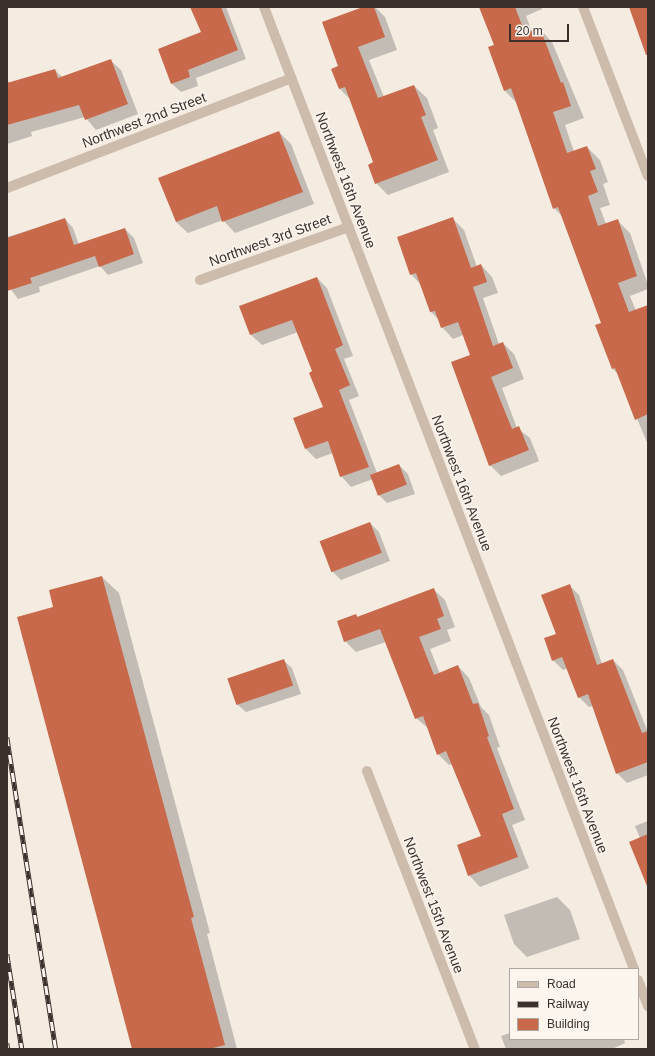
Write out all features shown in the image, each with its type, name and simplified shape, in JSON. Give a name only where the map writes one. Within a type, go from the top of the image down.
[{"type":"street","name":"Northwest 16th Avenue","points":[[264,7],[634,968]]},
{"type":"street","points":[[583,7],[648,176]]},
{"type":"street","name":"Northwest 2nd Street","points":[[7,188],[292,78]]},
{"type":"street","name":"Northwest 3rd Street","points":[[200,280],[349,227]]},
{"type":"street","name":"Northwest 15th Avenue","points":[[367,771],[475,1049]]},
{"type":"street","points":[[639,983],[648,1006]]},
{"type":"building","points":[[190,7],[221,7],[238,50],[188,70],[190,77],[171,84],[158,49],[201,32]]},
{"type":"building","points":[[363,7],[374,7],[385,37],[358,47],[378,98],[414,85],[426,115],[421,117],[438,160],[375,184],[368,165],[373,162],[345,87],[339,89],[331,69],[338,66],[322,22]]},
{"type":"building","points":[[479,7],[515,7],[525,33],[540,28],[561,83],[563,82],[571,106],[553,112],[567,153],[587,146],[596,169],[590,171],[598,192],[588,196],[598,226],[618,219],[637,276],[618,283],[629,312],[648,305],[648,414],[635,420],[615,368],[612,369],[595,325],[601,323],[558,207],[553,209],[511,88],[504,91],[488,47],[494,45]]},
{"type":"building","points":[[629,7],[648,7],[648,55],[646,55]]},
{"type":"building","points":[[111,59],[128,104],[85,120],[79,105],[7,125],[7,83],[55,69],[58,78]]},
{"type":"building","points":[[279,131],[303,192],[222,222],[217,206],[176,222],[158,178]]},
{"type":"building","points":[[453,217],[471,268],[481,264],[487,282],[473,287],[493,346],[503,342],[513,368],[491,377],[512,429],[519,426],[529,450],[489,466],[451,362],[470,355],[458,322],[441,328],[435,311],[430,312],[416,273],[410,275],[397,237]]},
{"type":"building","points":[[65,218],[74,245],[125,228],[134,254],[99,267],[95,256],[30,278],[32,283],[7,291],[7,238]]},
{"type":"building","points":[[317,277],[343,345],[335,349],[350,385],[339,390],[369,467],[340,477],[328,441],[305,449],[293,418],[323,407],[309,373],[312,371],[292,320],[250,335],[239,306]]},
{"type":"building","points":[[399,464],[407,485],[378,496],[370,475]]},
{"type":"building","points":[[370,522],[382,553],[331,572],[320,541]]},
{"type":"building","points":[[102,576],[194,917],[191,918],[225,1045],[209,1049],[132,1049],[17,617],[53,607],[49,590]]},
{"type":"building","points":[[570,584],[597,665],[613,659],[642,733],[648,731],[648,762],[616,774],[588,694],[578,698],[562,657],[552,661],[544,638],[556,634],[541,595]]},
{"type":"building","points":[[434,588],[444,616],[437,619],[441,629],[419,637],[434,675],[458,665],[473,704],[478,703],[489,736],[487,737],[514,809],[502,814],[518,857],[468,876],[457,845],[481,836],[446,751],[437,755],[423,716],[415,719],[380,629],[344,642],[337,621],[356,614],[357,617]]},
{"type":"building","points":[[284,659],[293,685],[236,705],[227,679]]},
{"type":"building","points":[[648,834],[648,886],[647,886],[629,842]]},
{"type":"railway","points":[[7,737],[56,1049]]},
{"type":"railway","points":[[7,954],[22,1049]]},
{"type":"railway","points":[[7,1043],[8,1049]]}]
